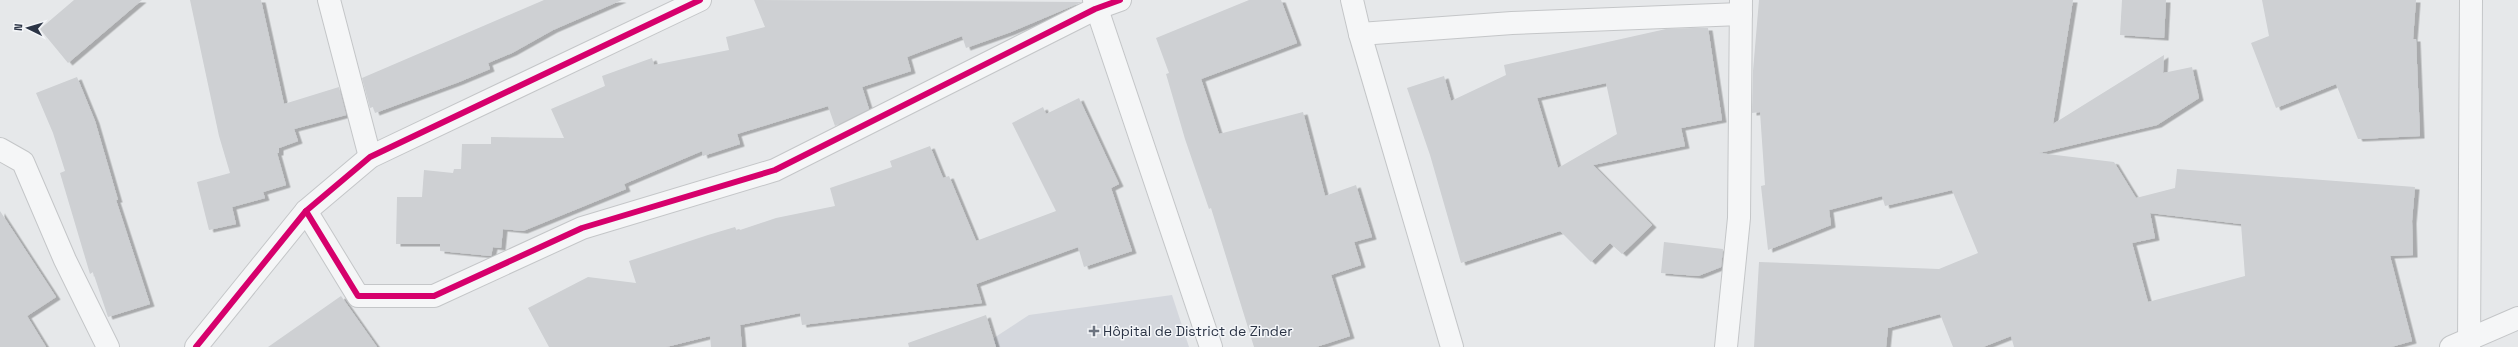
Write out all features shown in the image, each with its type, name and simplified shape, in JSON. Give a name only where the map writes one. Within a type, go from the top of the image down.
[{"type":"street","points":[[329,0],[370,157]]},
{"type":"street","points":[[196,347],[306,211],[370,157],[700,0]]},
{"type":"street","points":[[306,211],[358,296],[434,296],[582,228],[775,170],[1094,5],[1120,0]]},
{"type":"street","points":[[1352,0],[1360,34],[1452,347]]},
{"type":"street","points":[[2471,0],[2463,345],[2518,318]]},
{"type":"street","points":[[1094,5],[1211,347]]},
{"type":"street","points":[[1360,34],[1741,7],[1739,218],[1725,346]]},
{"type":"street","points":[[0,149],[23,162],[65,260],[108,347]]},
{"type":"shaded area","name":"Hôpital de District de Zinder","points":[[1172,295],[1189,347],[980,347],[1029,315]]},
{"type":"building","points":[[74,0],[142,0],[68,63],[40,29]]},
{"type":"building","points":[[190,0],[261,0],[284,104],[339,87],[346,115],[294,129],[298,141],[279,148],[279,153],[277,153],[286,185],[263,192],[265,198],[232,207],[236,224],[209,230],[197,182],[230,173],[219,136]]},
{"type":"building","points":[[544,0],[622,0],[553,30],[512,53],[488,63],[490,69],[375,113],[373,107],[370,108],[362,78]]},
{"type":"building","points":[[754,0],[1082,2],[1011,32],[966,48],[962,36],[907,57],[911,71],[862,87],[869,109],[835,126],[828,106],[737,134],[740,144],[703,156],[702,151],[624,184],[626,189],[523,231],[503,229],[501,248],[493,247],[491,256],[440,251],[440,244],[396,244],[397,197],[422,197],[424,170],[453,173],[454,169],[461,169],[462,144],[491,144],[491,137],[564,138],[551,109],[605,86],[602,76],[652,58],[654,65],[729,50],[726,37],[765,27]]},
{"type":"building","points":[[1249,0],[1281,0],[1297,43],[1201,79],[1219,134],[1303,112],[1325,196],[1356,185],[1372,237],[1354,242],[1361,265],[1331,275],[1350,336],[1316,347],[1254,347],[1211,208],[1209,209],[1185,139],[1166,74],[1169,73],[1156,38]]},
{"type":"building","points":[[1759,0],[2073,0],[2053,124],[2164,55],[2163,73],[2192,67],[2199,98],[2157,125],[2039,153],[2114,162],[2136,198],[2175,188],[2177,169],[2415,187],[2412,221],[2413,255],[2390,256],[2412,341],[2391,347],[2014,347],[2011,336],[1983,347],[1953,347],[1940,314],[1888,328],[1886,347],[1754,347],[1759,262],[1939,269],[1978,253],[1952,190],[1885,206],[1882,196],[1829,210],[1831,225],[1768,250],[1761,186],[1765,185],[1760,112],[1752,113],[1753,71]],"holes":[[[2150,213],[2241,224],[2245,276],[2148,302],[2132,243],[2155,238]]]},
{"type":"building","points":[[2122,0],[2166,0],[2164,38],[2120,35]]},
{"type":"building","points":[[2262,0],[2416,0],[2413,39],[2416,39],[2420,136],[2358,139],[2336,84],[2276,108],[2251,43],[2269,36]]},
{"type":"building","points":[[1708,28],[1722,120],[1681,128],[1685,146],[1593,165],[1652,225],[1622,254],[1610,243],[1591,262],[1560,231],[1461,263],[1430,155],[1407,88],[1444,76],[1451,101],[1506,75],[1504,65],[1666,29]],"holes":[[[1606,83],[1617,134],[1558,168],[1537,98]]]},
{"type":"building","points":[[77,77],[95,121],[118,200],[116,200],[150,304],[108,317],[93,272],[90,274],[60,173],[65,171],[53,133],[36,93]]},
{"type":"building","points":[[1079,98],[1119,184],[1111,188],[1132,251],[1084,267],[1078,247],[976,284],[982,303],[802,325],[800,313],[740,325],[742,347],[711,347],[710,336],[666,347],[549,347],[528,308],[588,277],[636,283],[629,261],[735,227],[737,231],[776,218],[835,206],[830,188],[892,167],[890,161],[930,146],[943,178],[949,176],[976,241],[1056,211],[1012,123],[1043,107],[1046,114]]},
{"type":"building","points":[[0,211],[56,297],[27,316],[46,347],[0,347]]},
{"type":"building","points":[[1664,242],[1723,249],[1721,267],[1698,276],[1661,273]]},
{"type":"building","points":[[341,296],[377,347],[268,347]]},
{"type":"building","points":[[986,315],[996,347],[909,347],[908,343]]},
{"type":"cycle path","points":[[196,347],[306,211],[370,157],[700,0]]},
{"type":"cycle path","points":[[306,211],[358,296],[434,296],[582,228],[775,170],[1095,9],[1120,0]]},
{"type":"place","name":"Hôpital de District de Zinder","points":[[1094,331]]}]
